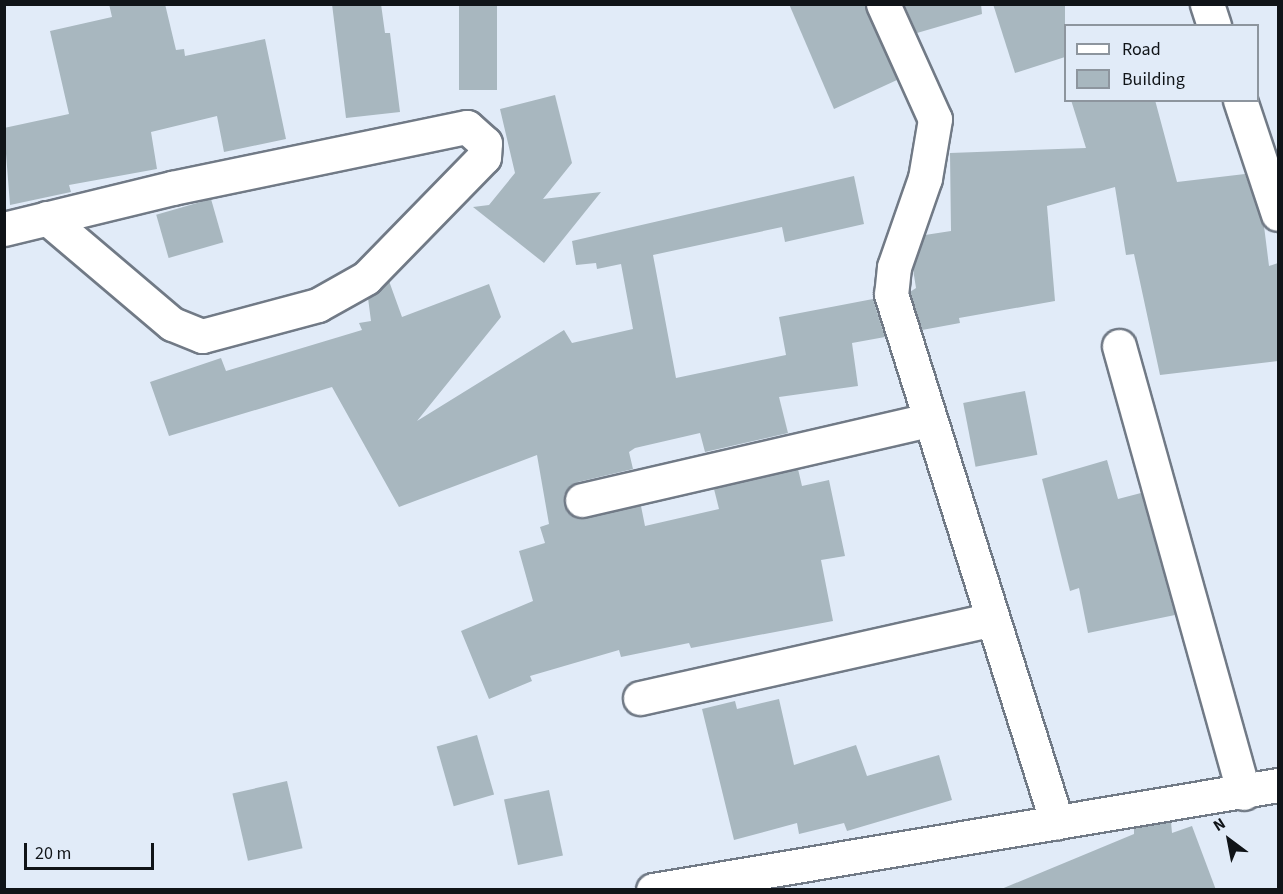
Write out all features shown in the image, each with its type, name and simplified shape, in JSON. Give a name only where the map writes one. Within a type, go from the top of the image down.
[{"type":"street","points":[[883,4],[935,119],[926,178],[894,267],[891,294],[990,620],[1057,823]]},
{"type":"street","points":[[1207,4],[1213,24]]},
{"type":"street","points":[[1241,102],[1278,214]]},
{"type":"street","points":[[4,229],[47,218],[467,127],[485,143],[484,157],[366,278],[318,305],[202,336],[172,324],[47,218]]},
{"type":"street","points":[[1119,346],[1244,794]]},
{"type":"street","points":[[582,500],[928,420]]},
{"type":"street","points":[[640,698],[990,620]]},
{"type":"street","points":[[653,890],[1244,794],[1278,785]]},
{"type":"building","points":[[109,4],[165,4],[176,50],[184,49],[185,56],[265,39],[286,139],[224,152],[217,116],[151,132],[157,169],[69,185],[71,192],[10,205],[4,128],[69,114],[50,31],[112,17]]},
{"type":"building","points":[[332,4],[381,4],[385,33],[390,33],[400,112],[346,118]]},
{"type":"building","points":[[459,4],[497,4],[497,90],[459,90]]},
{"type":"building","points":[[789,4],[865,4],[897,80],[834,109]]},
{"type":"building","points":[[904,4],[981,4],[982,14],[917,33]]},
{"type":"building","points":[[993,4],[1065,4],[1064,57],[1015,73]]},
{"type":"building","points":[[555,95],[572,163],[543,199],[601,192],[544,263],[473,207],[489,205],[515,173],[500,109]]},
{"type":"building","points":[[1072,102],[1156,102],[1177,182],[1245,174],[1264,226],[1269,266],[1278,263],[1278,361],[1160,375],[1134,254],[1126,255],[1115,187],[1047,206],[1055,301],[959,318],[960,323],[922,330],[910,292],[916,288],[913,269],[925,235],[951,231],[950,153],[1086,148]]},
{"type":"building","points":[[854,176],[864,224],[785,242],[782,227],[653,255],[676,378],[786,355],[779,317],[873,299],[885,337],[852,343],[858,386],[779,397],[788,433],[705,452],[700,433],[635,448],[629,452],[633,469],[578,482],[564,495],[568,512],[577,518],[641,506],[645,526],[719,509],[714,489],[798,469],[802,486],[829,480],[845,556],[821,560],[833,621],[691,648],[689,643],[621,657],[619,650],[530,676],[532,681],[489,699],[461,631],[533,601],[519,551],[545,543],[540,527],[549,524],[537,455],[399,507],[332,387],[169,436],[150,382],[221,358],[226,371],[362,330],[359,323],[371,321],[368,298],[389,281],[402,317],[489,284],[501,317],[417,421],[564,330],[572,343],[633,329],[621,264],[597,269],[596,263],[576,265],[572,241]]},
{"type":"building","points":[[211,199],[223,242],[169,258],[156,215]]},
{"type":"building","points":[[1025,391],[1037,455],[976,467],[963,403]]},
{"type":"building","points":[[1107,460],[1118,499],[1141,493],[1175,615],[1088,633],[1079,588],[1070,591],[1042,479]]},
{"type":"building","points":[[779,699],[794,765],[856,745],[867,776],[939,755],[952,800],[847,831],[844,823],[799,834],[797,823],[734,840],[702,709],[735,701],[737,709]]},
{"type":"building","points":[[477,735],[494,795],[454,806],[437,747]]},
{"type":"building","points":[[287,781],[303,848],[248,861],[232,794]]},
{"type":"building","points":[[549,790],[563,856],[518,865],[504,800]]},
{"type":"building","points":[[1171,822],[1172,833],[1192,826],[1216,890],[999,890],[1134,834],[1134,828]]}]
